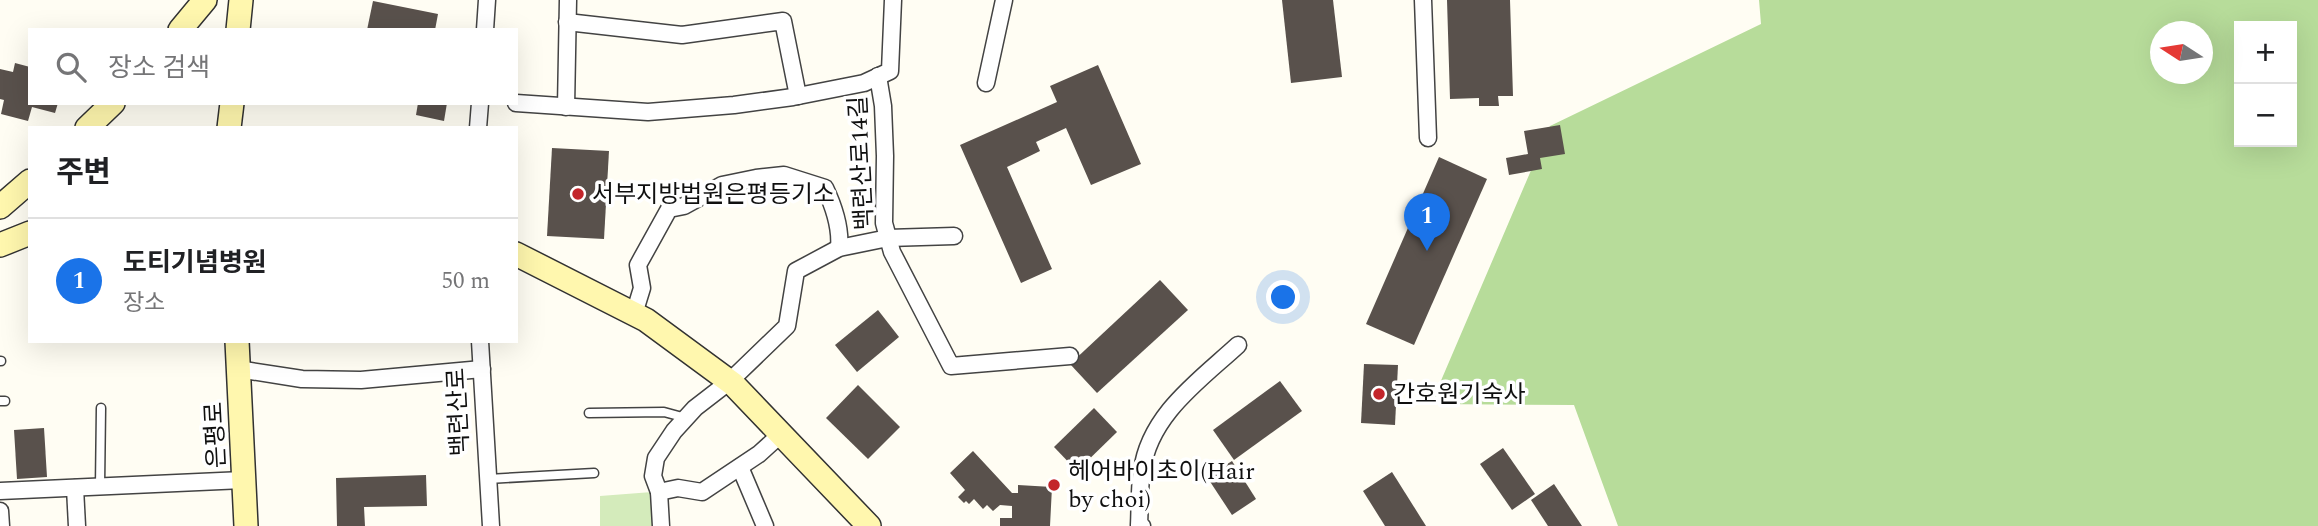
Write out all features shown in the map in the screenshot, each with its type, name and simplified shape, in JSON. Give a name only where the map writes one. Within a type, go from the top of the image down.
[{"type":"main road","points":[[182,28],[205,0]]},
{"type":"main road","points":[[238,28],[241,0]]},
{"type":"main road","points":[[89,126],[111,105]]},
{"type":"main road","points":[[229,126],[232,105]]},
{"type":"main road","points":[[0,207],[28,183]]},
{"type":"main road","points":[[0,245],[28,234]]},
{"type":"main road","points":[[518,255],[646,320],[730,382],[869,526]]},
{"type":"main road","name":"은평로","points":[[237,343],[246,526]]},
{"type":"street","points":[[485,28],[488,0]]},
{"type":"street","points":[[566,107],[568,0]]},
{"type":"street","name":"백련산로14길","points":[[518,103],[648,112],[734,105],[864,83],[890,71],[893,0]]},
{"type":"street","points":[[986,83],[1004,0]]},
{"type":"street","points":[[1423,0],[1428,138]]},
{"type":"street","points":[[567,22],[682,35],[783,21],[798,96]]},
{"type":"street","name":"백련산로14길","points":[[878,76],[883,106],[884,223],[892,252],[951,366],[1070,356]]},
{"type":"street","points":[[478,126],[480,105]]},
{"type":"street","points":[[634,314],[642,288],[638,265],[669,209],[684,206],[722,185],[784,175],[825,188],[840,236],[839,248]]},
{"type":"street","points":[[661,526],[659,492],[653,476],[656,458],[674,431],[695,408],[730,382],[787,326],[796,271],[839,248],[888,238],[954,236]]},
{"type":"street","name":"백련산로","points":[[480,343],[491,526]]},
{"type":"street","points":[[1140,525],[1142,468],[1155,430],[1177,400],[1238,345]]},
{"type":"street","points":[[238,369],[302,379],[349,380],[482,369]]},
{"type":"street","points":[[659,492],[678,488],[702,492],[740,467],[781,434]]},
{"type":"street","points":[[740,467],[765,526]]},
{"type":"street","points":[[0,491],[243,480]]},
{"type":"street","points":[[75,488],[77,526]]},
{"type":"street","points":[[0,511],[1,526]]},
{"type":"lane","points":[[100,486],[101,408]]},
{"type":"lane","points":[[589,413],[664,412],[686,418]]},
{"type":"lane","name":"백련산로","points":[[488,480],[594,474]]},
{"type":"green space","points":[[1759,0],[2318,0],[2318,526],[1618,526],[1574,405],[1431,404],[1550,126],[1761,24]]},
{"type":"green space","points":[[652,492],[656,526],[600,526],[600,496]]},
{"type":"building","points":[[1282,0],[1333,0],[1342,77],[1291,83]]},
{"type":"building","points":[[1447,0],[1510,0],[1513,96],[1498,96],[1499,106],[1479,106],[1479,98],[1450,99]]},
{"type":"building","points":[[373,1],[438,14],[435,28],[367,28]]},
{"type":"building","points":[[15,63],[28,66],[28,105],[57,105],[55,113],[32,107],[28,121],[1,114],[4,100],[0,99],[0,69],[13,72]]},
{"type":"building","points":[[1098,65],[1141,164],[1091,185],[1066,128],[1036,142],[1040,151],[1007,167],[1052,269],[1021,283],[960,145],[1057,102],[1050,86]]},
{"type":"building","points":[[418,105],[447,105],[444,121],[416,115]]},
{"type":"building","points":[[1560,125],[1565,154],[1540,158],[1542,169],[1509,175],[1506,158],[1528,154],[1524,131]]},
{"type":"building","name":"서부지방법원은평등기소","points":[[552,148],[609,151],[604,239],[547,236]]},
{"type":"building","points":[[1439,157],[1487,179],[1414,345],[1366,324]]},
{"type":"building","points":[[1160,280],[1188,310],[1097,393],[1070,364]]},
{"type":"building","points":[[878,310],[899,337],[857,372],[835,345]]},
{"type":"building","name":"간호원기숙사","points":[[1364,364],[1398,365],[1395,425],[1361,423]]},
{"type":"building","points":[[1280,381],[1302,411],[1234,460],[1213,430]]},
{"type":"building","points":[[858,385],[900,427],[868,459],[826,418]]},
{"type":"building","points":[[1094,408],[1117,432],[1077,471],[1054,447]]},
{"type":"building","points":[[44,428],[47,477],[17,479],[14,430]]},
{"type":"building","points":[[1503,448],[1535,494],[1512,510],[1480,464]]},
{"type":"building","points":[[973,451],[1012,493],[1018,493],[1018,485],[1052,487],[1050,526],[1000,526],[1000,518],[1012,518],[1012,506],[1000,505],[993,511],[987,505],[983,509],[974,499],[969,504],[966,501],[964,503],[958,497],[965,490],[950,473]]},
{"type":"building","points":[[1232,461],[1256,499],[1232,515],[1207,477]]},
{"type":"building","points":[[1392,472],[1426,526],[1385,526],[1363,491]]},
{"type":"building","points":[[426,475],[427,506],[364,507],[365,526],[337,526],[336,478]]},
{"type":"building","points":[[1554,484],[1582,526],[1548,526],[1531,500]]},
{"type":"place","name":"서부지방법원은평등기소","points":[[578,194]]},
{"type":"place","name":"도티기념병원","points":[[1427,251]]},
{"type":"place","name":"간호원기숙사","points":[[1379,394]]},
{"type":"place","name":"헤어바이초이(Hair by choi)","points":[[1054,485]]}]
